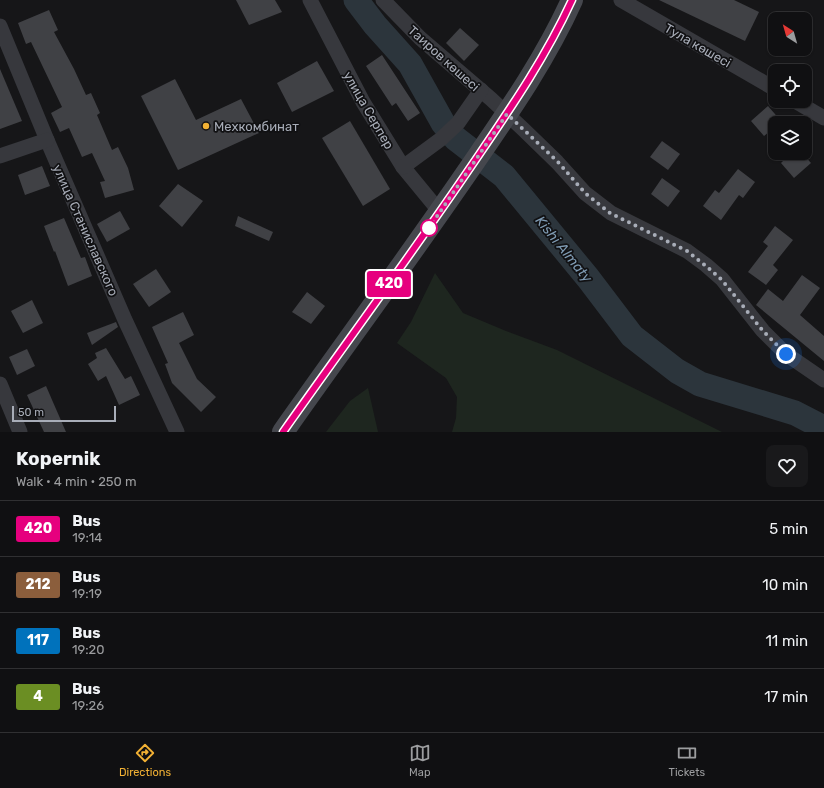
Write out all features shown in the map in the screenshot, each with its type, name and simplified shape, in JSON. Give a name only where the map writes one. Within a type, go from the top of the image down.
[{"type":"main road","points":[[283,432],[440,212],[507,114],[548,48],[572,0]]},
{"type":"street","name":"улица Серпер","points":[[310,0],[363,102],[403,167],[440,212]]},
{"type":"street","name":"Таиров көшесі","points":[[383,0],[420,38],[481,90],[558,162],[585,193],[610,213],[687,251],[722,280],[763,331],[786,354],[824,380]]},
{"type":"street","name":"Тула көшесі","points":[[621,0],[768,85]]},
{"type":"street","name":"улица Станиславского","points":[[0,26],[47,140],[125,320],[177,432]]},
{"type":"street","points":[[403,167],[441,139],[458,123],[481,90]]},
{"type":"street","points":[[807,108],[824,118]]},
{"type":"street","points":[[0,156],[47,140]]},
{"type":"street","points":[[0,384],[20,432]]},
{"type":"shaded area","points":[[435,273],[463,313],[557,350],[722,432],[452,432],[456,418],[457,397],[446,378],[397,343],[411,322]]},
{"type":"shaded area","points":[[368,388],[378,432],[326,432],[350,401]]},
{"type":"building","points":[[236,0],[275,0],[282,12],[249,25]]},
{"type":"building","points":[[659,0],[734,0],[759,12],[745,41]]},
{"type":"building","points":[[49,10],[58,30],[54,32],[86,95],[91,93],[100,113],[97,115],[112,150],[118,147],[128,168],[134,190],[105,198],[100,182],[105,181],[92,153],[82,157],[69,128],[60,132],[51,113],[62,107],[31,42],[26,44],[18,23]]},
{"type":"building","points":[[460,28],[479,45],[464,61],[446,43]]},
{"type":"building","points":[[382,55],[420,113],[408,121],[396,103],[392,106],[366,66]]},
{"type":"building","points":[[317,61],[334,91],[292,112],[277,83]]},
{"type":"building","points":[[0,69],[22,121],[0,129]]},
{"type":"building","name":"Мехкомбинат","points":[[175,79],[196,120],[241,99],[259,133],[178,170],[141,96]]},
{"type":"building","points":[[768,106],[768,108],[777,116],[768,116],[768,133],[764,136],[751,121]]},
{"type":"building","points":[[350,121],[390,189],[363,206],[322,138]]},
{"type":"building","points":[[662,141],[680,154],[668,170],[650,157]]},
{"type":"building","points":[[784,160],[808,160],[811,163],[794,178],[781,163]]},
{"type":"building","points":[[42,166],[50,186],[25,195],[18,175]]},
{"type":"building","points":[[738,169],[755,182],[743,198],[739,195],[721,220],[703,206],[715,190],[719,193]]},
{"type":"building","points":[[662,178],[680,191],[668,207],[651,194]]},
{"type":"building","points":[[178,184],[203,201],[182,227],[159,206]]},
{"type":"building","points":[[120,211],[130,229],[107,242],[97,224]]},
{"type":"building","points":[[238,216],[273,232],[269,241],[235,226]]},
{"type":"building","points":[[64,218],[81,258],[85,257],[92,276],[68,286],[44,226]]},
{"type":"building","points":[[775,226],[793,240],[773,265],[778,270],[766,285],[748,272],[768,246],[763,242]]},
{"type":"building","points":[[156,269],[171,292],[149,307],[133,284]]},
{"type":"building","points":[[802,275],[820,288],[800,315],[824,336],[824,361],[756,305],[768,289],[783,301]]},
{"type":"building","points":[[307,292],[325,306],[311,324],[292,312]]},
{"type":"building","points":[[32,300],[43,323],[23,333],[11,311]]},
{"type":"building","points":[[183,312],[194,335],[179,343],[197,379],[216,397],[201,412],[172,383],[165,364],[168,363],[152,327]]},
{"type":"building","points":[[116,322],[118,327],[92,345],[87,333]]},
{"type":"building","points":[[106,348],[125,379],[131,376],[140,395],[119,405],[106,376],[98,381],[88,364],[97,358],[95,353]]},
{"type":"building","points":[[27,349],[35,366],[17,375],[9,357]]},
{"type":"building","points":[[46,386],[66,432],[44,432],[27,395]]},
{"type":"waterway","name":"Kіshі Almaty","points":[[356,0],[375,25],[410,64],[443,123],[455,138],[504,176],[588,278],[632,336],[677,371],[700,384],[795,413],[824,428]]},
{"type":"bus line","name":"420","points":[[283,432],[440,212],[507,114],[548,48],[572,0]]},
{"type":"place","name":"Мехкомбинат","points":[[206,126]]},
{"type":"route","points":[[429,228],[507,114],[558,162],[585,193],[610,213],[687,251],[706,266],[722,280],[763,331],[786,354]]}]
